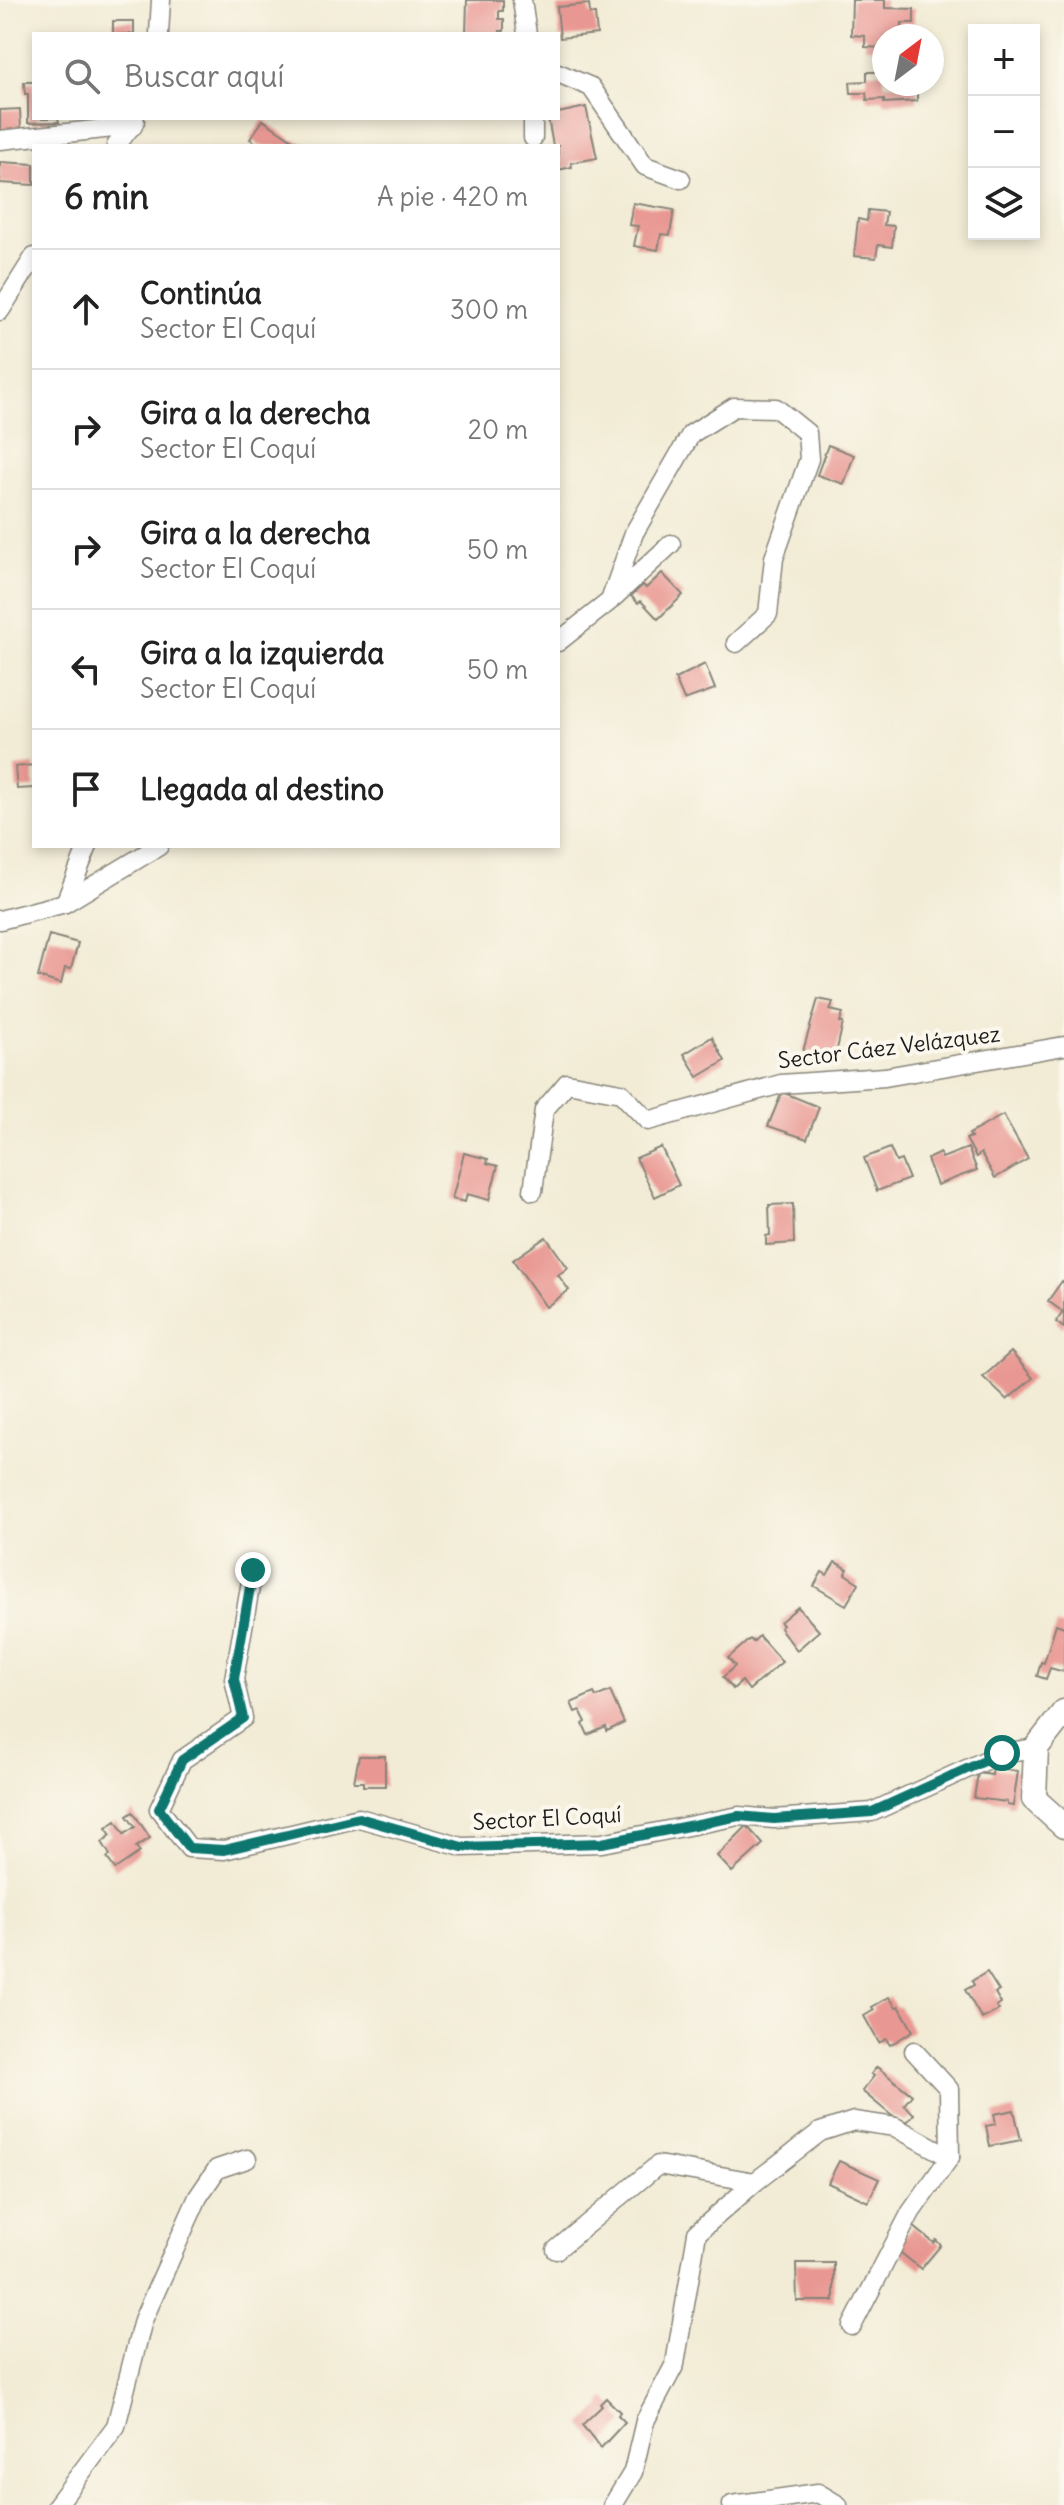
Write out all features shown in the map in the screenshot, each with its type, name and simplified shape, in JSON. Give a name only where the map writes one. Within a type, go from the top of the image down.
[{"type":"street","points":[[159,32],[161,0]]},
{"type":"street","points":[[522,0],[527,32]]},
{"type":"street","points":[[560,74],[591,87],[645,166],[681,179]]},
{"type":"street","points":[[533,120],[533,138]]},
{"type":"street","points":[[0,140],[135,122]]},
{"type":"street","points":[[118,144],[135,122]]},
{"type":"street","points":[[0,311],[32,260]]},
{"type":"street","points":[[610,601],[634,533],[691,434],[734,407],[776,408],[807,433],[809,459],[774,558],[768,614],[736,643]]},
{"type":"street","points":[[560,640],[610,601],[671,544]]},
{"type":"street","points":[[65,903],[87,848]]},
{"type":"street","points":[[0,920],[65,903],[156,848]]},
{"type":"street","name":"Sector Cáez Velázquez","points":[[533,1191],[544,1110],[567,1083],[621,1093],[648,1121],[781,1084],[885,1077],[1064,1046]]},
{"type":"street","name":"Sector El Coquí","points":[[253,1570],[234,1679],[243,1718],[182,1760],[159,1809],[189,1848],[224,1850],[359,1818],[462,1847],[602,1843],[739,1816],[774,1819],[872,1812],[1002,1753],[1036,1748]]},
{"type":"street","points":[[1064,1712],[1036,1748],[1034,1799],[1064,1826]]},
{"type":"street","points":[[852,2326],[911,2212],[950,2157],[949,2089],[914,2051]]},
{"type":"street","points":[[613,2505],[633,2472],[645,2421],[675,2364],[697,2233],[755,2182],[820,2132],[854,2121],[895,2127],[950,2157]]},
{"type":"street","points":[[57,2505],[116,2426],[143,2320],[198,2197],[217,2169],[247,2159]]},
{"type":"street","points":[[556,2250],[658,2165],[755,2182]]},
{"type":"street","points":[[732,2505],[818,2493],[838,2505]]},
{"type":"building","points":[[467,0],[503,0],[499,19],[504,19],[504,31],[466,32]]},
{"type":"building","points":[[852,0],[885,0],[885,8],[914,9],[914,23],[872,24],[872,47],[865,47],[865,36],[851,35]]},
{"type":"building","points":[[589,4],[590,14],[595,14],[597,34],[560,38],[557,7]]},
{"type":"building","points":[[113,21],[134,21],[134,32],[113,32]]},
{"type":"building","points":[[867,72],[872,72],[872,96],[917,96],[917,101],[884,103],[884,99],[867,100],[866,93],[851,93],[850,82],[867,81]]},
{"type":"building","points":[[24,82],[32,82],[32,120],[59,122],[28,123],[28,94],[25,94]]},
{"type":"building","points":[[586,107],[597,158],[571,163],[572,167],[560,170],[560,144],[553,144],[548,120],[560,120],[560,113]]},
{"type":"building","points":[[20,109],[21,130],[0,131],[0,110]]},
{"type":"building","points":[[263,120],[302,144],[257,144],[250,139]]},
{"type":"building","points":[[0,162],[32,164],[32,185],[0,183]]},
{"type":"building","points":[[633,203],[674,210],[670,235],[661,234],[658,250],[634,246],[638,226],[629,225]]},
{"type":"building","points":[[868,210],[886,212],[884,225],[894,226],[892,247],[878,245],[876,258],[854,256],[858,219],[867,221]]},
{"type":"building","points":[[828,445],[854,455],[844,484],[817,475]]},
{"type":"building","points":[[662,573],[683,595],[658,619],[641,601],[638,603],[631,596],[643,585],[646,588]]},
{"type":"building","points":[[705,664],[715,689],[684,700],[675,679]]},
{"type":"building","points":[[32,765],[32,788],[17,789],[15,767]]},
{"type":"building","points":[[49,935],[78,943],[71,969],[65,968],[61,984],[38,977]]},
{"type":"building","points":[[818,999],[833,1002],[830,1010],[843,1013],[835,1058],[803,1051]]},
{"type":"building","points":[[712,1037],[725,1061],[698,1077],[684,1054]]},
{"type":"building","points":[[782,1092],[819,1107],[807,1139],[768,1126]]},
{"type":"building","points":[[1003,1115],[1028,1159],[995,1178],[981,1153],[976,1157],[966,1139],[971,1137],[969,1134]]},
{"type":"building","points":[[661,1147],[679,1185],[655,1197],[636,1158]]},
{"type":"building","points":[[890,1148],[896,1162],[901,1160],[909,1179],[877,1191],[864,1158]]},
{"type":"building","points":[[968,1148],[977,1170],[937,1185],[927,1159],[940,1153],[942,1158]]},
{"type":"building","points":[[464,1153],[488,1159],[487,1163],[498,1166],[489,1200],[467,1194],[465,1202],[452,1199]]},
{"type":"building","points":[[793,1204],[794,1243],[766,1245],[766,1236],[770,1235],[769,1205]]},
{"type":"building","points":[[546,1237],[568,1268],[558,1275],[569,1290],[546,1307],[513,1260]]},
{"type":"building","points":[[1062,1281],[1064,1328],[1056,1322],[1063,1312],[1048,1301]]},
{"type":"building","points":[[1011,1352],[1033,1378],[1007,1400],[983,1377]]},
{"type":"building","points":[[835,1562],[848,1569],[845,1574],[859,1583],[846,1605],[814,1586],[822,1572],[827,1575]]},
{"type":"building","points":[[798,1607],[819,1631],[797,1650],[780,1628],[783,1625],[780,1622]]},
{"type":"building","points":[[1056,1624],[1064,1627],[1064,1672],[1050,1668],[1046,1679],[1037,1676]]},
{"type":"building","points":[[759,1636],[782,1662],[749,1690],[742,1681],[733,1689],[723,1677],[735,1666],[728,1658],[750,1639],[753,1642]]},
{"type":"building","points":[[610,1691],[624,1723],[588,1735],[580,1710],[575,1712],[571,1703],[594,1693],[596,1697]]},
{"type":"building","points":[[359,1756],[385,1756],[385,1786],[363,1786],[363,1782],[354,1782]]},
{"type":"building","points":[[993,1768],[1018,1771],[1013,1806],[1007,1805],[1007,1802],[974,1798],[978,1773],[992,1775]]},
{"type":"building","points":[[133,1812],[150,1838],[136,1847],[140,1852],[115,1869],[107,1858],[110,1855],[102,1842],[111,1835],[106,1828],[116,1821],[124,1834],[135,1827],[127,1816]]},
{"type":"building","points":[[747,1826],[763,1844],[732,1872],[717,1856]]},
{"type":"building","points":[[987,1972],[999,1991],[995,1993],[1001,2003],[996,2006],[999,2010],[982,2019],[965,1990],[974,1985],[972,1981]]},
{"type":"building","points":[[889,1997],[896,2007],[899,2006],[913,2031],[890,2045],[886,2039],[879,2043],[864,2016]]},
{"type":"building","points":[[877,2067],[912,2095],[904,2105],[914,2114],[907,2122],[892,2116],[862,2091]]},
{"type":"building","points":[[1014,2110],[1021,2140],[990,2146],[986,2126],[996,2124],[994,2114]]},
{"type":"building","points":[[839,2161],[879,2179],[868,2202],[828,2183]]},
{"type":"building","points":[[913,2226],[941,2245],[921,2269],[895,2248]]},
{"type":"building","points":[[796,2263],[834,2263],[834,2301],[797,2301]]},
{"type":"building","points":[[606,2398],[625,2422],[601,2448],[582,2425]]},
{"type":"route","points":[[253,1570],[234,1679],[243,1718],[182,1760],[159,1809],[189,1848],[224,1850],[359,1818],[462,1847],[602,1843],[739,1816],[774,1819],[872,1812],[1002,1753]]}]
